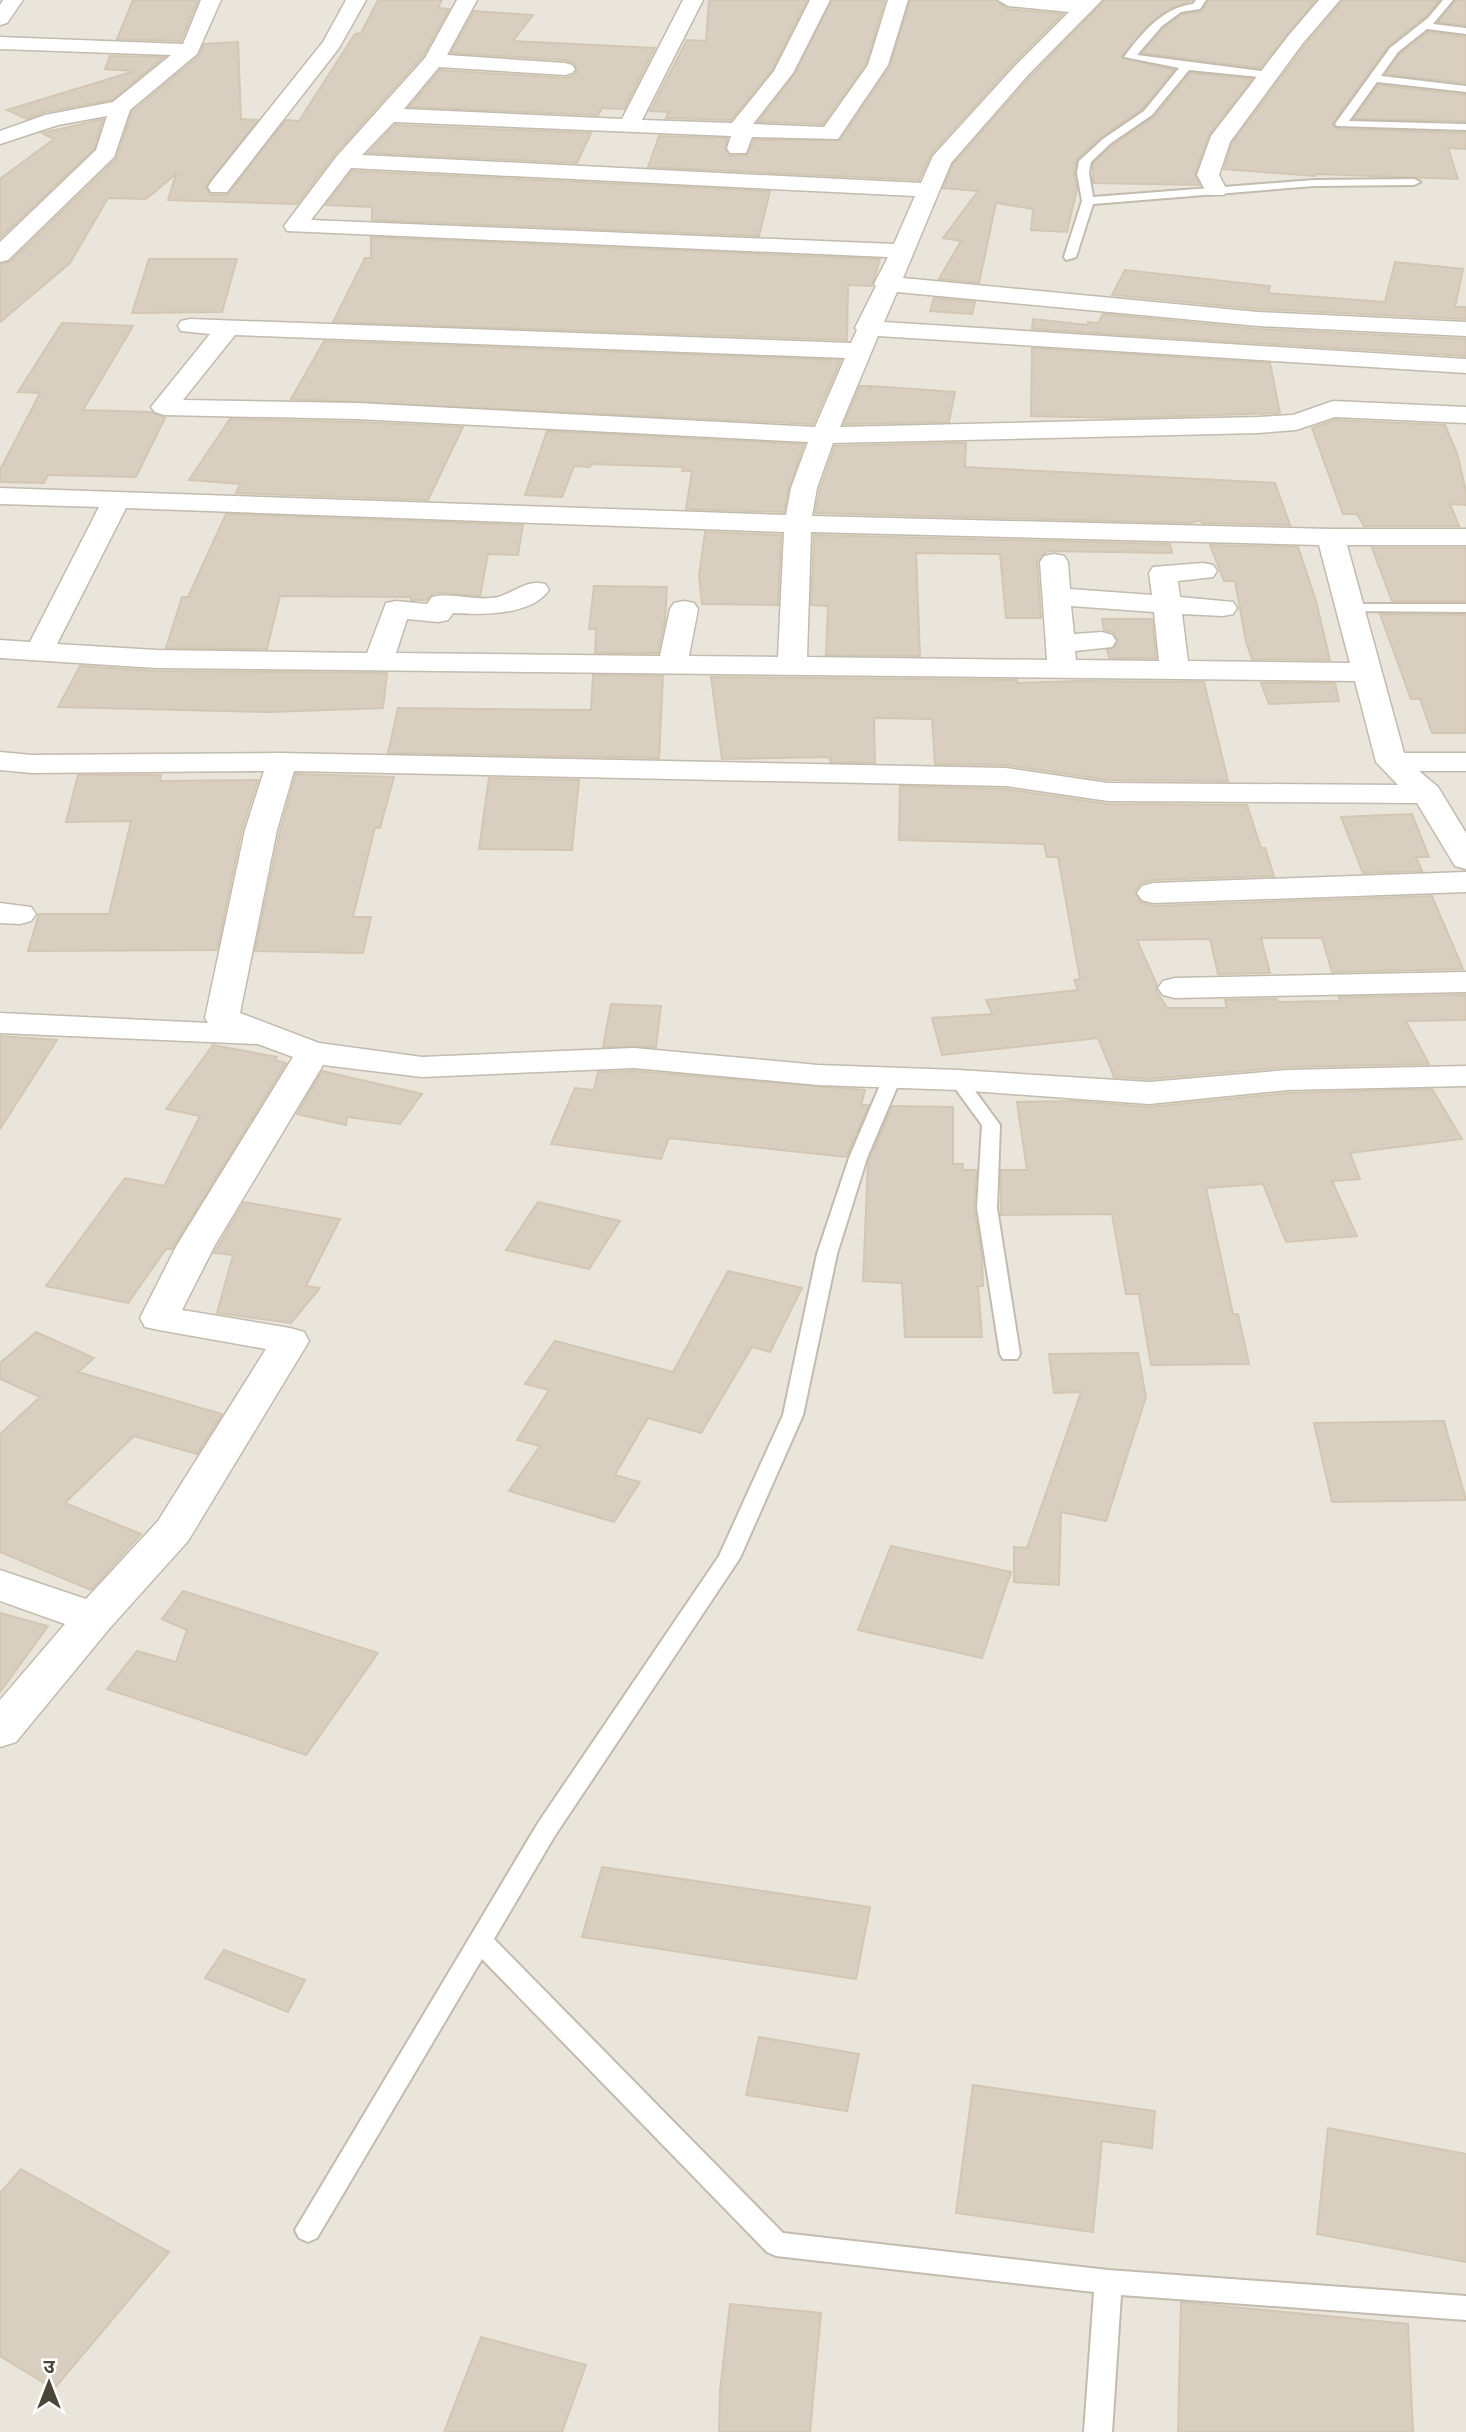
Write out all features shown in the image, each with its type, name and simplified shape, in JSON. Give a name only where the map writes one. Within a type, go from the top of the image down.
[{"type":"street","points":[[0,19],[13,0]]},
{"type":"street","points":[[0,138],[53,120],[120,107],[190,50],[211,0]]},
{"type":"street","points":[[219,187],[332,44],[356,0]]},
{"type":"street","points":[[467,0],[433,60],[388,115],[345,161],[295,226],[901,251]]},
{"type":"street","points":[[629,125],[693,0]]},
{"type":"street","points":[[730,180],[743,130],[741,126],[783,73],[820,0]]},
{"type":"street","points":[[388,115],[830,134],[878,65],[898,0]]},
{"type":"street","points":[[1008,0],[1088,4]]},
{"type":"street","points":[[1216,190],[1208,175],[1219,141],[1330,0]]},
{"type":"street","points":[[792,665],[799,524],[812,455],[824,435],[928,190],[941,161],[1021,71],[1088,4]]},
{"type":"street","points":[[0,43],[190,50]]},
{"type":"street","points":[[433,60],[565,69]]},
{"type":"street","points":[[0,256],[106,152],[120,107]]},
{"type":"street","points":[[345,161],[928,190]]},
{"type":"street","points":[[886,285],[1258,319],[1466,329]]},
{"type":"street","points":[[190,326],[863,340],[1466,366]]},
{"type":"street","points":[[229,327],[164,407],[357,411],[824,435],[1258,425],[1296,422],[1333,409],[1466,415]]},
{"type":"street","points":[[1329,358],[1333,409]]},
{"type":"street","points":[[0,496],[799,524],[1331,537],[1466,537]]},
{"type":"street","points":[[39,652],[116,501]]},
{"type":"street","points":[[1331,537],[1391,762],[1427,794],[1466,859]]},
{"type":"street","points":[[1054,562],[1061,656]]},
{"type":"street","points":[[1175,670],[1163,573],[1203,572]]},
{"type":"street","points":[[379,661],[396,609],[438,614],[442,603],[503,605],[535,590]]},
{"type":"street","points":[[1057,597],[1223,608]]},
{"type":"street","points":[[673,664],[684,609]]},
{"type":"street","points":[[1061,656],[1101,641]]},
{"type":"street","points":[[0,649],[156,659],[792,665],[1061,656],[1175,670],[1366,672]]},
{"type":"street","points":[[0,761],[32,764],[282,762],[1006,777],[1108,792],[1427,794]]},
{"type":"street","points":[[282,762],[261,830],[222,1018],[313,1054],[422,1067],[634,1058],[818,1075],[958,1080],[1149,1093],[1288,1080],[1466,1076]]},
{"type":"street","points":[[1391,762],[1466,762]]},
{"type":"street","points":[[1153,893],[1308,890],[1466,882]]},
{"type":"street","points":[[1175,988],[1466,982]]},
{"type":"street","points":[[0,1023],[268,1036]]},
{"type":"street","points":[[0,1730],[94,1618],[173,1531],[290,1341],[159,1318],[196,1245],[313,1054]]},
{"type":"street","points":[[0,1585],[94,1618]]},
{"type":"lane","points":[[1201,0],[1196,7],[1178,9],[1158,24],[1129,57],[1269,75]]},
{"type":"lane","points":[[1448,0],[1424,26],[1394,50],[1341,124],[1466,127]]},
{"type":"lane","points":[[1424,26],[1466,31]]},
{"type":"lane","points":[[1070,257],[1088,201],[1083,173],[1085,161],[1107,141],[1148,113],[1186,66]]},
{"type":"lane","points":[[1372,78],[1466,89]]},
{"type":"lane","points":[[1088,201],[1314,183],[1414,183]]},
{"type":"lane","points":[[1350,608],[1466,608]]},
{"type":"lane","points":[[308,2230],[546,1830],[729,1558],[793,1415],[827,1254],[858,1158],[892,1078]]},
{"type":"lane","points":[[958,1080],[991,1125],[987,1208],[1010,1354]]},
{"type":"lane","points":[[480,1941],[776,2244],[1108,2282],[1466,2308]]},
{"type":"lane","points":[[1098,2432],[1108,2282]]},
{"type":"shaded area","points":[[0,0],[1466,0],[1466,2432],[0,2432]]},
{"type":"building","points":[[133,0],[198,0],[181,41],[117,39]]},
{"type":"building","points":[[378,0],[442,0],[438,8],[449,9],[423,56],[335,154],[297,204],[168,200],[176,174],[146,199],[108,198],[70,263],[0,322],[0,264],[10,262],[116,159],[132,112],[199,56],[204,44],[238,42],[241,119],[258,120],[206,186],[211,195],[227,195],[286,120],[299,121],[355,34],[361,33]]},
{"type":"building","points":[[709,0],[807,0],[772,70],[731,120],[666,118],[669,112],[650,111],[687,40],[706,41]]},
{"type":"building","points":[[832,0],[885,0],[866,64],[823,124],[758,122],[795,74]]},
{"type":"building","points":[[910,0],[996,0],[1008,9],[1063,14],[1012,65],[931,154],[919,180],[648,167],[659,136],[727,138],[725,149],[730,156],[747,155],[754,140],[840,140],[890,66]]},
{"type":"building","points":[[1105,0],[1193,0],[1171,8],[1152,21],[1121,57],[1174,70],[1142,109],[1101,137],[1077,159],[1074,173],[1077,189],[1067,232],[1031,230],[1033,209],[996,203],[979,283],[939,279],[961,241],[943,238],[978,191],[943,188],[953,164],[1030,77]]},
{"type":"building","points":[[1209,0],[1316,0],[1260,68],[1142,53],[1164,28],[1182,14],[1200,12]]},
{"type":"building","points":[[1343,0],[1440,0],[1426,16],[1388,46],[1332,124],[1337,129],[1466,133],[1466,149],[1448,148],[1458,179],[1315,176],[1224,169],[1232,143],[1305,45]]},
{"type":"building","points":[[1456,0],[1466,0],[1466,25],[1438,22]]},
{"type":"building","points":[[474,11],[533,15],[513,41],[655,48],[624,109],[602,108],[598,115],[409,107],[440,70],[565,78],[573,76],[577,71],[574,63],[565,60],[451,53]]},
{"type":"building","points":[[1428,32],[1466,37],[1466,83],[1386,74],[1400,54]]},
{"type":"building","points":[[110,56],[164,57],[112,100],[45,112],[27,119],[7,110],[135,71],[105,69]]},
{"type":"building","points":[[1190,73],[1252,79],[1209,135],[1195,174],[1200,185],[1093,183],[1093,163],[1113,145],[1154,117]]},
{"type":"building","points":[[1378,85],[1466,95],[1466,121],[1354,119]]},
{"type":"building","points":[[103,119],[94,149],[0,238],[0,179],[54,139],[42,133]]},
{"type":"building","points":[[395,125],[591,133],[577,163],[368,153]]},
{"type":"building","points":[[352,171],[770,191],[759,236],[372,220],[372,207],[326,205]]},
{"type":"building","points":[[371,237],[880,259],[872,286],[848,285],[847,340],[333,322],[365,258],[371,258]]},
{"type":"building","points":[[149,259],[237,259],[222,312],[132,313]]},
{"type":"building","points":[[1395,262],[1463,269],[1455,307],[1466,307],[1466,319],[1258,309],[1112,295],[1125,270],[1270,286],[1268,293],[1385,302]]},
{"type":"building","points":[[934,298],[975,302],[972,314],[930,311]]},
{"type":"building","points":[[1103,314],[1258,329],[1466,339],[1466,356],[1032,329],[1033,319],[1088,325],[1088,322],[1098,323]]},
{"type":"building","points":[[62,323],[133,326],[83,410],[152,412],[165,418],[136,477],[48,475],[44,483],[0,482],[0,470],[40,393],[18,392]]},
{"type":"building","points":[[324,341],[841,360],[813,424],[291,399]]},
{"type":"building","points":[[1032,348],[1270,363],[1280,413],[1120,418],[1031,416]]},
{"type":"building","points":[[860,386],[870,386],[869,391],[872,386],[955,392],[949,422],[844,424]]},
{"type":"building","points":[[230,419],[463,427],[428,500],[236,493],[240,484],[189,480]]},
{"type":"building","points":[[1335,420],[1445,425],[1457,453],[1466,492],[1466,505],[1450,504],[1459,526],[1364,526],[1357,514],[1343,514],[1312,428]]},
{"type":"building","points":[[547,431],[804,444],[789,487],[784,512],[686,509],[692,471],[682,471],[683,467],[591,464],[590,467],[574,466],[562,497],[525,495]]},
{"type":"building","points":[[966,443],[965,467],[1275,483],[1290,525],[1202,523],[1201,520],[1191,523],[815,513],[835,446]]},
{"type":"building","points":[[226,514],[523,525],[518,555],[488,554],[480,596],[440,593],[432,594],[427,600],[411,600],[411,597],[280,596],[267,649],[166,648],[182,597],[188,597]]},
{"type":"building","points":[[705,532],[781,535],[778,605],[702,604],[699,576]]},
{"type":"building","points":[[814,535],[1170,544],[1172,553],[1047,551],[1037,562],[1041,618],[1006,618],[1000,554],[916,553],[920,656],[826,655],[828,606],[811,605]]},
{"type":"building","points":[[1210,545],[1298,547],[1316,601],[1330,660],[1252,659],[1246,642],[1235,581],[1224,581]]},
{"type":"building","points":[[1372,548],[1466,548],[1466,601],[1392,601]]},
{"type":"building","points":[[594,586],[667,587],[665,620],[658,653],[595,653],[596,629],[589,629]]},
{"type":"building","points":[[1380,614],[1466,615],[1466,733],[1432,733],[1420,699],[1411,699]]},
{"type":"building","points":[[1102,619],[1152,619],[1156,658],[1109,658],[1107,650],[1114,648],[1118,640],[1113,632],[1104,630]]},
{"type":"building","points":[[80,666],[156,671],[387,673],[383,708],[269,712],[58,707]]},
{"type":"building","points":[[593,675],[663,676],[659,758],[388,753],[398,708],[591,710]]},
{"type":"building","points":[[711,677],[1017,680],[1017,683],[1204,682],[1228,781],[1108,780],[1006,765],[935,764],[932,719],[874,718],[875,763],[830,762],[830,757],[722,759]]},
{"type":"building","points":[[1261,683],[1335,683],[1339,701],[1269,704]]},
{"type":"building","points":[[296,774],[394,777],[380,828],[375,827],[353,917],[371,917],[363,953],[255,951],[280,831]]},
{"type":"building","points":[[78,775],[161,775],[160,781],[258,780],[242,829],[217,950],[28,951],[39,914],[109,914],[131,821],[66,822]]},
{"type":"building","points":[[489,778],[579,780],[572,850],[479,849]]},
{"type":"building","points":[[900,786],[1006,789],[1108,804],[1247,805],[1261,848],[1265,848],[1274,876],[1152,880],[1141,883],[1135,891],[1140,902],[1153,906],[1432,896],[1463,969],[1332,972],[1322,938],[1261,938],[1270,973],[1218,974],[1210,939],[1137,940],[1157,985],[1156,990],[1167,1008],[1227,1008],[1225,1000],[1340,1001],[1339,997],[1466,995],[1466,1020],[1406,1021],[1429,1064],[1288,1067],[1149,1079],[1114,1077],[1098,1038],[942,1055],[932,1018],[992,1014],[986,1000],[1078,990],[1074,980],[1080,979],[1058,857],[1047,857],[1044,844],[899,840]]},
{"type":"building","points":[[1412,814],[1429,857],[1416,857],[1422,871],[1363,873],[1341,817]]},
{"type":"building","points":[[611,1004],[661,1006],[656,1047],[603,1047]]},
{"type":"building","points":[[0,1036],[57,1040],[0,1129]]},
{"type":"building","points":[[213,1045],[277,1057],[275,1060],[286,1063],[172,1249],[166,1249],[128,1303],[46,1286],[125,1178],[164,1186],[200,1116],[166,1109]]},
{"type":"building","points":[[322,1071],[422,1094],[400,1124],[347,1117],[346,1125],[297,1114]]},
{"type":"building","points":[[634,1071],[865,1090],[861,1105],[869,1105],[846,1157],[669,1138],[661,1159],[551,1144],[575,1088],[594,1090],[598,1072]]},
{"type":"building","points":[[1432,1089],[1462,1139],[1350,1153],[1360,1179],[1332,1181],[1357,1236],[1286,1242],[1263,1184],[1206,1188],[1233,1314],[1238,1314],[1249,1364],[1151,1365],[1139,1294],[1126,1294],[1112,1214],[1001,1215],[1001,1170],[1027,1170],[1017,1102],[1075,1101],[1149,1107],[1288,1093]]},
{"type":"building","points":[[892,1106],[953,1107],[953,1164],[963,1164],[963,1170],[977,1170],[974,1208],[982,1258],[983,1286],[978,1286],[982,1337],[905,1337],[902,1283],[863,1281],[868,1163]]},
{"type":"building","points":[[244,1202],[340,1219],[306,1286],[320,1288],[291,1323],[217,1313],[233,1255],[214,1253]]},
{"type":"building","points":[[538,1202],[620,1221],[589,1269],[506,1250]]},
{"type":"building","points":[[728,1271],[802,1288],[770,1352],[752,1347],[701,1433],[648,1418],[615,1475],[640,1482],[614,1522],[509,1491],[540,1446],[517,1440],[549,1390],[525,1384],[555,1341],[673,1372]]},
{"type":"building","points":[[36,1332],[94,1358],[78,1372],[222,1414],[197,1454],[134,1436],[65,1503],[141,1534],[91,1590],[0,1552],[0,1434],[40,1397],[0,1379],[0,1363]]},
{"type":"building","points":[[1138,1353],[1146,1397],[1106,1521],[1061,1512],[1059,1585],[1014,1582],[1014,1547],[1027,1548],[1081,1392],[1054,1393],[1049,1354]]},
{"type":"building","points":[[1444,1421],[1466,1500],[1332,1502],[1314,1423]]},
{"type":"building","points":[[891,1546],[1011,1572],[982,1658],[858,1630]]},
{"type":"building","points":[[183,1591],[378,1653],[306,1755],[107,1689],[137,1651],[176,1662],[187,1630],[162,1619]]},
{"type":"building","points":[[0,1613],[48,1626],[0,1692]]},
{"type":"building","points":[[602,1867],[870,1907],[856,1979],[582,1937]]},
{"type":"building","points":[[224,1950],[305,1980],[288,2012],[205,1978]]},
{"type":"building","points":[[759,2037],[859,2054],[847,2111],[746,2095]]},
{"type":"building","points":[[973,2085],[1155,2111],[1152,2148],[1102,2141],[1093,2232],[956,2213]]},
{"type":"building","points":[[1328,2128],[1466,2154],[1466,2262],[1317,2234]]},
{"type":"building","points":[[21,2169],[169,2252],[54,2389],[0,2356],[0,2193]]},
{"type":"building","points":[[1181,2302],[1408,2324],[1413,2432],[1178,2432]]},
{"type":"building","points":[[730,2304],[821,2313],[810,2432],[719,2432],[720,2391]]},
{"type":"building","points":[[481,2337],[586,2365],[562,2432],[444,2432]]}]
